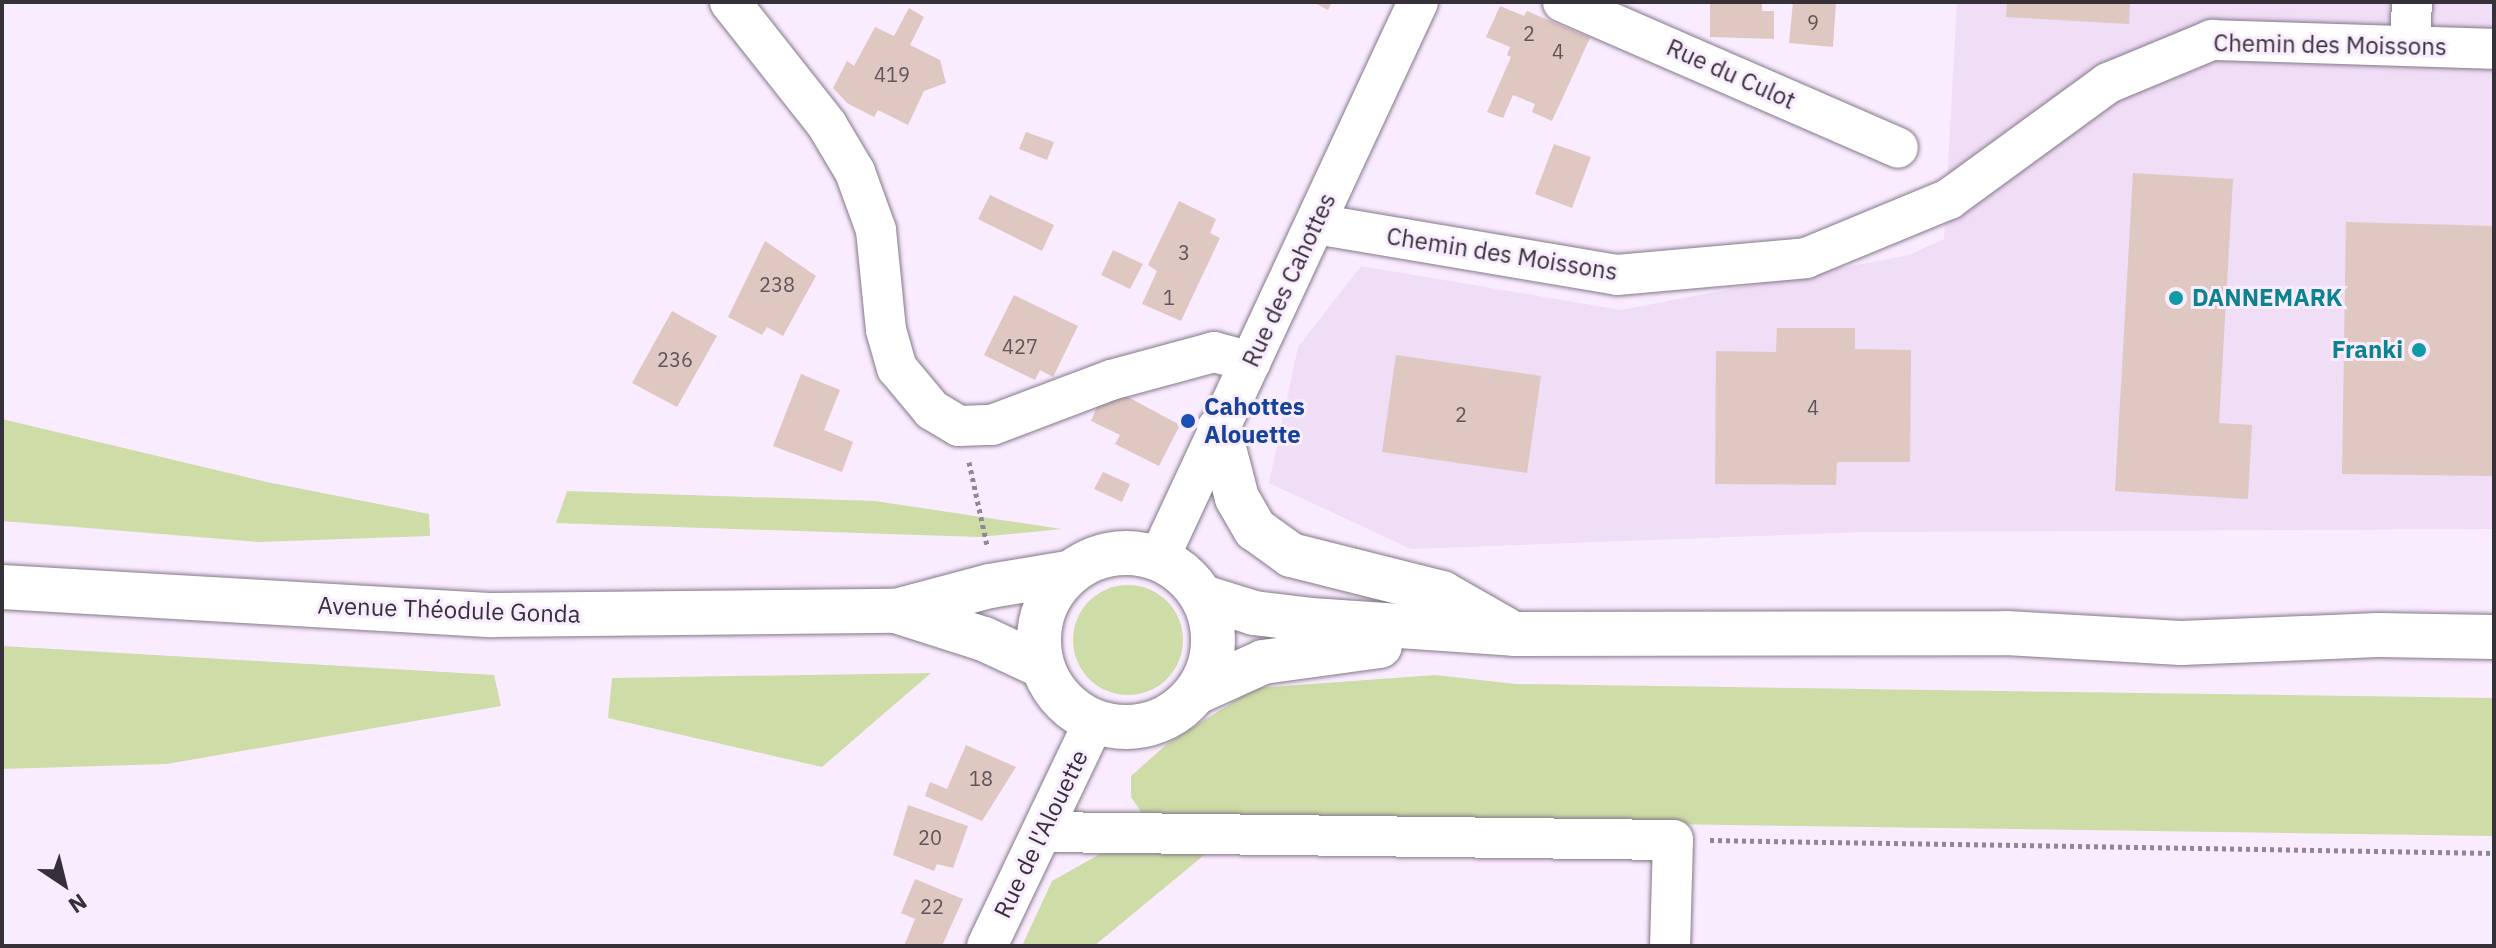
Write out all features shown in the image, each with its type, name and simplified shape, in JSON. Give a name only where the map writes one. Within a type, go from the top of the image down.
[{"type":"main road","points":[[1219,429],[1237,498],[1255,529],[1291,555],[1442,593],[1514,634]]},
{"type":"main road","points":[[1197,692],[1214,646],[1203,597],[1177,567],[1159,558],[1111,553],[1068,573],[1045,606],[1038,646],[1042,666],[1053,689],[1094,722],[1122,728],[1151,725],[1176,712],[1197,692],[1263,662],[1310,653],[1514,634]]},
{"type":"main road","name":"Avenue Théodule Gonda","points":[[2,587],[493,615],[896,611],[990,586],[1068,573]]},
{"type":"main road","points":[[1203,597],[1254,613],[1311,620],[1514,634],[2006,633],[2181,643],[2378,635],[2494,637]]},
{"type":"main road","name":"Avenue Théodule Gonda","points":[[896,611],[984,639],[1042,666]]},
{"type":"street","points":[[730,2],[827,125],[855,172],[876,230],[886,330],[897,368],[932,410],[959,426],[992,425],[1111,380],[1214,352],[1251,362]]},
{"type":"street","name":"Rue des Cahottes","points":[[1159,558],[1418,2]]},
{"type":"street","name":"Rue du Culot","points":[[1563,2],[1898,148]]},
{"type":"street","points":[[2410,43],[2412,2]]},
{"type":"street","name":"Chemin des Moissons","points":[[1316,224],[1617,275],[1806,258],[1949,199],[2108,83],[2212,40],[2410,43],[2494,49]]},
{"type":"street","name":"Rue de l'Alouette","points":[[987,946],[1094,722]]},
{"type":"street","points":[[1043,832],[1673,840],[1670,946]]},
{"type":"path","points":[[959,426],[986,526],[990,586]]},
{"type":"path","points":[[1673,840],[2494,853]]},
{"type":"shaded area","points":[[1957,2],[2494,2],[2494,529],[1866,532],[1411,549],[1269,483],[1298,347],[1361,266],[1621,310],[1909,255],[1944,239]]},
{"type":"green space","points":[[2,419],[267,482],[429,514],[430,536],[258,542],[2,521]]},
{"type":"green space","points":[[567,491],[875,501],[1062,529],[979,537],[556,523]]},
{"type":"green space","points":[[1128,585],[1149,589],[1167,601],[1179,619],[1183,640],[1179,661],[1167,679],[1149,691],[1128,695],[1107,691],[1089,679],[1077,661],[1073,640],[1077,619],[1089,601],[1107,589]]},
{"type":"green space","points":[[2,646],[494,675],[501,706],[167,764],[2,769]]},
{"type":"green space","points":[[931,673],[822,767],[608,718],[612,678]]},
{"type":"green space","points":[[1435,675],[1516,684],[2494,698],[2494,836],[1249,818],[1094,946],[1022,946],[1052,881],[1100,854],[1141,846],[1149,824],[1131,797],[1131,776],[1167,744],[1255,688]]},
{"type":"building","points":[[1313,2],[1332,2],[1328,10]]},
{"type":"building","points":[[1710,2],[1762,2],[1762,11],[1774,11],[1774,39],[1710,37]]},
{"type":"building","points":[[1793,2],[1836,2],[1833,47],[1789,43]]},
{"type":"building","points":[[2007,2],[2130,2],[2129,24],[2006,17]]},
{"type":"building","points":[[1500,6],[1524,16],[1527,11],[1590,38],[1552,121],[1532,112],[1535,104],[1513,95],[1503,118],[1487,112],[1511,57],[1507,55],[1510,47],[1486,37]]},
{"type":"building","points":[[909,8],[924,17],[910,45],[940,60],[946,83],[924,91],[908,125],[878,110],[874,117],[847,103],[833,88],[847,61],[854,66],[875,27],[894,36]]},
{"type":"building","points":[[1026,132],[1054,142],[1047,160],[1019,149]]},
{"type":"building","points":[[1554,144],[1591,157],[1572,208],[1535,194]]},
{"type":"building","name":"DANNEMARK","points":[[2133,173],[2233,179],[2219,423],[2252,425],[2248,499],[2115,491]]},
{"type":"building","points":[[990,195],[1054,225],[1042,251],[978,219]]},
{"type":"building","points":[[1179,201],[1216,219],[1210,233],[1220,238],[1181,321],[1142,304],[1157,271],[1148,265]]},
{"type":"building","name":"Franki","points":[[2346,222],[2494,226],[2494,476],[2342,474]]},
{"type":"building","points":[[765,241],[816,276],[783,336],[767,327],[762,335],[728,317]]},
{"type":"building","points":[[1113,250],[1143,264],[1130,289],[1101,275]]},
{"type":"building","points":[[1014,295],[1078,326],[1053,377],[1040,370],[1035,380],[984,355]]},
{"type":"building","points":[[672,311],[717,336],[677,407],[632,383]]},
{"type":"building","points":[[1777,328],[1855,328],[1855,349],[1911,350],[1910,462],[1837,462],[1836,485],[1715,484],[1716,351],[1776,352]]},
{"type":"building","points":[[1396,355],[1541,376],[1527,473],[1382,452]]},
{"type":"building","points":[[801,374],[840,390],[824,430],[853,442],[842,472],[773,446]]},
{"type":"building","points":[[1126,396],[1180,425],[1159,466],[1115,444],[1120,435],[1091,421],[1098,404]]},
{"type":"building","points":[[1103,472],[1130,484],[1122,502],[1094,489]]},
{"type":"building","points":[[966,745],[1016,767],[982,821],[925,796],[930,782],[947,789]]},
{"type":"building","points":[[908,805],[968,826],[953,868],[937,864],[934,871],[893,855]]},
{"type":"building","points":[[915,879],[963,899],[942,946],[904,946],[915,919],[901,913]]},
{"type":"place","name":"DANNEMARK","points":[[2176,298]]},
{"type":"place","name":"Franki","points":[[2419,350]]},
{"type":"place","name":"Cahottes Alouette","points":[[1188,421]]}]
